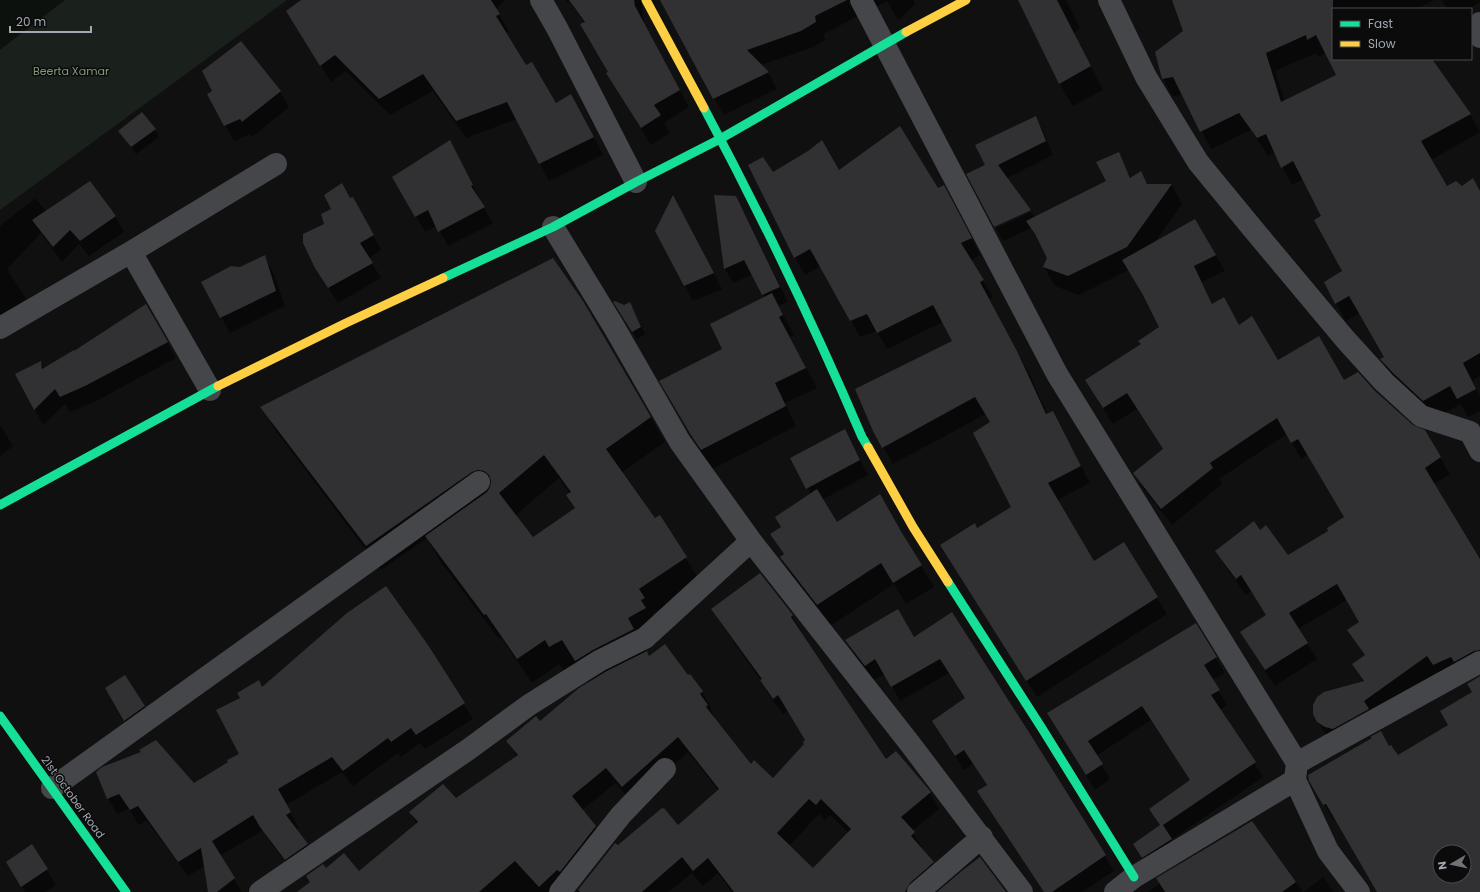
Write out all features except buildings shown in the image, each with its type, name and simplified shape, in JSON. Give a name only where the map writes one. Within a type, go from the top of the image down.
[{"type":"street","points":[[541,0],[557,28],[636,182]]},
{"type":"street","points":[[646,0],[745,185],[827,355],[866,444],[913,527],[1043,730],[1134,877]]},
{"type":"street","points":[[861,0],[1057,374],[1296,772],[1328,851],[1359,892]]},
{"type":"street","points":[[0,505],[210,390],[346,323],[553,227],[720,139],[884,43],[966,0]]},
{"type":"street","points":[[1109,0],[1146,77],[1198,162],[1345,339],[1390,387],[1421,416],[1477,436]]},
{"type":"street","points":[[1480,23],[1478,25],[1480,37]]},
{"type":"street","points":[[0,328],[131,252],[276,164]]},
{"type":"street","points":[[553,227],[614,327],[680,442],[751,541],[982,837],[1022,892]]},
{"type":"street","points":[[131,252],[210,390]]},
{"type":"street","points":[[52,788],[479,482]]},
{"type":"street","points":[[260,892],[469,749],[529,705],[599,661],[645,638],[751,541]]},
{"type":"street","points":[[1115,892],[1134,877],[1296,772],[1480,662]]},
{"type":"street","name":"21st October Road","points":[[0,716],[126,892]]},
{"type":"street","points":[[560,892],[621,815],[665,769]]},
{"type":"street","points":[[918,892],[982,837]]},
{"type":"green space","name":"Beerta Xamar","points":[[0,0],[287,0],[0,210]]},
{"type":"traffic: fast","points":[[443,278],[553,227],[720,139],[906,32]]},
{"type":"traffic: fast","points":[[704,108],[786,271],[825,353],[862,437],[868,447]]},
{"type":"traffic: fast","points":[[0,505],[218,386]]},
{"type":"traffic: fast","points":[[948,582],[1043,730],[1134,877]]},
{"type":"traffic: fast","points":[[0,716],[126,892]]},
{"type":"traffic: slow","points":[[646,0],[704,108]]},
{"type":"traffic: slow","points":[[906,32],[966,0]]},
{"type":"traffic: slow","points":[[218,386],[346,323],[443,278]]},
{"type":"traffic: slow","points":[[868,447],[913,527],[948,582]]}]
